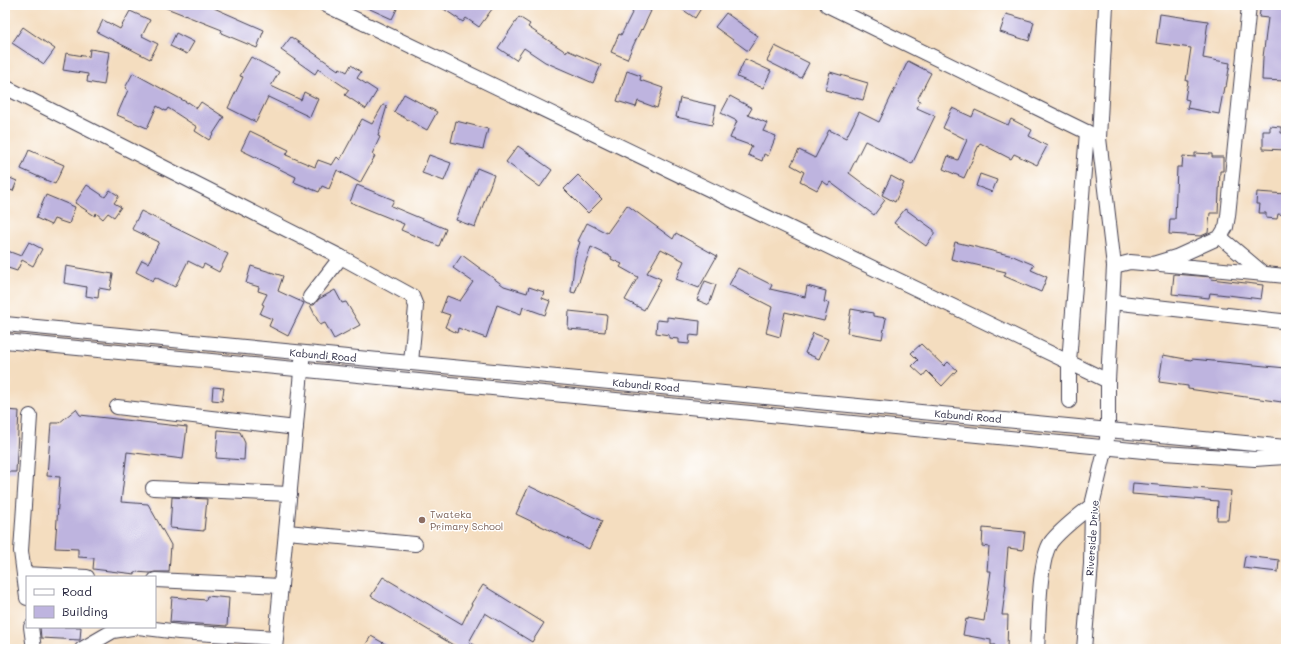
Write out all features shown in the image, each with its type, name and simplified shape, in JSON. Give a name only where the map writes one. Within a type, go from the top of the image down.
[{"type":"street","points":[[326,5],[1108,381]]},
{"type":"street","points":[[827,5],[1093,135]]},
{"type":"street","points":[[1069,401],[1069,362],[1106,5]]},
{"type":"street","points":[[1153,264],[1176,257],[1220,237],[1226,227],[1249,5]]},
{"type":"street","points":[[5,87],[341,257],[412,296],[416,306],[411,363]]},
{"type":"street","name":"Riverside Drive","points":[[1084,649],[1091,564],[1092,505],[1106,447],[1108,429],[1108,381],[1114,266],[1093,135]]},
{"type":"street","points":[[1220,237],[1264,274]]},
{"type":"street","points":[[310,297],[341,257]]},
{"type":"street","points":[[1114,266],[1130,262],[1286,276]]},
{"type":"street","points":[[1112,302],[1281,321]]},
{"type":"street","name":"Kabundi Road","points":[[5,324],[1286,447]]},
{"type":"street","name":"Kabundi Road","points":[[5,341],[1164,453],[1255,459],[1286,457]]},
{"type":"street","points":[[146,628],[275,644],[287,532],[303,353]]},
{"type":"street","points":[[602,399],[604,381]]},
{"type":"street","points":[[117,407],[296,428]]},
{"type":"street","points":[[26,590],[21,551],[30,416]]},
{"type":"street","points":[[153,488],[290,494]]},
{"type":"street","points":[[1037,649],[1043,564],[1051,543],[1063,530],[1092,505]]},
{"type":"street","points":[[287,532],[415,544]]},
{"type":"street","points":[[24,574],[67,576]]},
{"type":"street","points":[[156,580],[281,586]]},
{"type":"street","points":[[31,628],[34,649]]},
{"type":"street","points":[[82,649],[113,631],[132,628]]},
{"type":"building","points":[[159,5],[215,5],[214,8],[264,30],[257,48],[221,33],[222,30]]},
{"type":"building","points":[[361,5],[389,5],[397,9],[392,19]]},
{"type":"building","points":[[438,5],[495,5],[479,27],[466,18],[463,22]]},
{"type":"building","points":[[636,5],[651,11],[627,59],[611,52],[619,34],[621,35]]},
{"type":"building","points":[[676,5],[703,5],[695,18]]},
{"type":"building","points":[[1261,5],[1286,5],[1286,81],[1262,80],[1263,57],[1268,18],[1259,17]]},
{"type":"building","points":[[130,11],[150,20],[142,36],[158,44],[150,59],[97,32],[103,20],[120,29]]},
{"type":"building","points":[[726,13],[758,36],[748,51],[715,27]]},
{"type":"building","points":[[1006,14],[1034,22],[1029,41],[1000,32]]},
{"type":"building","points":[[1160,14],[1208,21],[1203,58],[1230,63],[1219,114],[1187,108],[1189,100],[1185,99],[1188,81],[1186,81],[1191,48],[1156,43]]},
{"type":"building","points":[[519,17],[530,24],[528,27],[566,52],[567,50],[601,65],[593,83],[545,62],[524,48],[516,60],[498,48]]},
{"type":"building","points":[[23,27],[55,49],[44,64],[12,43]]},
{"type":"building","points":[[176,33],[194,42],[187,54],[170,46]]},
{"type":"building","points":[[291,37],[338,70],[340,68],[347,72],[351,65],[361,72],[357,78],[377,91],[366,109],[345,95],[349,90],[318,69],[315,74],[281,50]]},
{"type":"building","points":[[775,46],[809,63],[801,78],[767,61]]},
{"type":"building","points":[[90,49],[109,52],[104,85],[87,82],[88,74],[63,70],[66,53],[89,57]]},
{"type":"building","points":[[251,57],[279,72],[271,86],[301,100],[304,92],[318,99],[310,117],[268,97],[256,122],[228,108],[243,77],[240,76]]},
{"type":"building","points":[[745,59],[771,71],[763,88],[737,77]]},
{"type":"building","points":[[908,61],[931,73],[917,100],[920,101],[917,108],[935,116],[912,164],[865,141],[849,173],[885,200],[874,215],[830,182],[828,185],[822,181],[817,190],[800,181],[804,172],[791,165],[799,150],[815,158],[829,130],[846,138],[859,112],[879,122]]},
{"type":"building","points":[[627,71],[641,76],[640,80],[663,88],[657,108],[638,101],[636,107],[617,101]]},
{"type":"building","points":[[830,72],[868,83],[863,100],[825,90]]},
{"type":"building","points":[[133,73],[197,108],[201,102],[224,117],[209,140],[195,131],[197,127],[168,108],[166,111],[157,106],[147,128],[117,115],[128,90],[125,88]]},
{"type":"building","points":[[404,94],[437,112],[427,130],[394,112]]},
{"type":"building","points":[[730,96],[752,108],[748,115],[767,123],[763,131],[776,136],[768,156],[764,154],[762,161],[748,155],[752,146],[730,138],[737,121],[721,113]]},
{"type":"building","points":[[680,98],[716,106],[712,125],[676,117]]},
{"type":"building","points":[[383,105],[387,106],[378,136],[380,137],[372,154],[375,156],[360,183],[337,170],[329,189],[322,186],[319,192],[294,182],[296,177],[241,150],[250,131],[289,150],[286,155],[315,167],[318,160],[332,165],[337,157],[340,160],[362,119],[372,124]]},
{"type":"building","points":[[952,108],[972,117],[975,110],[1008,125],[1011,119],[1032,130],[1029,136],[1047,146],[1037,165],[1014,154],[1011,159],[980,143],[964,178],[943,169],[948,156],[958,160],[967,140],[943,128]]},
{"type":"building","points":[[456,121],[488,129],[483,149],[451,142]]},
{"type":"building","points":[[1270,126],[1281,127],[1281,133],[1286,133],[1286,150],[1263,149],[1263,131],[1270,131]]},
{"type":"building","points":[[518,146],[552,170],[540,187],[506,162]]},
{"type":"building","points":[[29,150],[64,165],[55,184],[21,169]]},
{"type":"building","points":[[1195,153],[1212,154],[1212,157],[1223,157],[1223,171],[1220,171],[1218,213],[1210,213],[1208,233],[1201,236],[1169,234],[1170,219],[1175,219],[1177,167],[1182,167],[1183,156],[1195,157]]},
{"type":"building","points":[[429,155],[451,163],[444,181],[422,173]]},
{"type":"building","points":[[477,168],[494,175],[475,227],[456,220]]},
{"type":"building","points":[[980,174],[997,180],[992,192],[976,186]]},
{"type":"building","points":[[578,175],[602,199],[588,213],[564,189]]},
{"type":"building","points":[[5,176],[17,181],[13,191],[5,188]]},
{"type":"building","points":[[891,176],[904,183],[895,202],[882,195]]},
{"type":"building","points":[[87,185],[105,197],[110,190],[119,196],[114,203],[121,207],[114,217],[108,213],[103,219],[96,213],[95,216],[75,203]]},
{"type":"building","points":[[357,185],[394,200],[391,206],[446,229],[439,246],[401,230],[404,224],[350,202]]},
{"type":"building","points":[[1257,192],[1286,194],[1286,215],[1278,214],[1277,219],[1266,218],[1266,213],[1259,213],[1260,204],[1256,204]]},
{"type":"building","points":[[46,195],[75,207],[69,224],[54,219],[51,225],[36,218]]},
{"type":"building","points":[[627,205],[673,239],[676,233],[717,256],[699,288],[676,279],[684,261],[661,249],[647,273],[661,279],[644,310],[625,300],[638,277],[620,267],[622,264],[611,259],[612,257],[591,247],[575,293],[571,292],[575,257],[580,242],[578,241],[587,223],[607,233]]},
{"type":"building","points":[[905,209],[934,230],[934,234],[926,246],[894,223]]},
{"type":"building","points":[[141,211],[228,254],[219,272],[204,264],[202,268],[188,261],[175,287],[155,277],[153,281],[136,272],[142,260],[148,263],[159,242],[132,229]]},
{"type":"building","points":[[29,242],[42,249],[33,266],[22,260],[17,271],[5,267],[5,250],[21,256]]},
{"type":"building","points":[[955,242],[1013,256],[1034,265],[1031,270],[1047,277],[1041,292],[1004,276],[1006,272],[951,259]]},
{"type":"building","points":[[462,255],[504,286],[527,293],[529,287],[544,292],[542,298],[550,301],[545,315],[523,307],[521,314],[497,305],[486,338],[458,328],[457,333],[445,327],[450,315],[441,312],[447,296],[460,301],[473,282],[453,268]]},
{"type":"building","points":[[66,266],[113,274],[110,290],[99,288],[98,298],[86,296],[87,287],[64,283]]},
{"type":"building","points":[[251,266],[283,276],[278,291],[304,303],[288,336],[269,326],[272,319],[260,314],[264,305],[262,304],[267,294],[258,291],[259,287],[246,283]]},
{"type":"building","points":[[738,268],[772,285],[770,289],[805,297],[807,286],[826,291],[824,302],[829,303],[824,321],[785,312],[780,337],[766,333],[772,307],[729,285]]},
{"type":"building","points":[[1174,274],[1212,277],[1211,279],[1263,285],[1261,299],[1210,293],[1209,298],[1172,294]]},
{"type":"building","points":[[705,281],[716,285],[709,305],[697,300]]},
{"type":"building","points":[[335,290],[342,303],[346,302],[360,325],[334,339],[325,323],[320,325],[310,305],[314,305],[319,299]]},
{"type":"building","points":[[851,309],[873,313],[873,316],[886,318],[882,339],[847,333]]},
{"type":"building","points":[[569,311],[607,315],[605,332],[568,329]]},
{"type":"building","points":[[667,317],[700,321],[699,336],[690,335],[689,344],[679,343],[679,339],[669,338],[669,335],[656,333],[657,320],[667,321]]},
{"type":"building","points":[[813,333],[828,339],[819,359],[805,353]]},
{"type":"building","points":[[921,344],[944,366],[948,362],[957,370],[942,386],[927,371],[923,376],[912,366],[918,360],[911,353]]},
{"type":"building","points":[[1163,355],[1191,360],[1286,368],[1282,402],[1188,389],[1188,386],[1159,382]]},
{"type":"building","points":[[213,387],[224,388],[222,401],[212,400]]},
{"type":"building","points":[[76,409],[80,415],[187,427],[183,459],[127,452],[121,502],[148,504],[171,545],[169,572],[135,572],[135,574],[93,569],[94,558],[78,557],[78,549],[55,548],[60,477],[47,476],[51,423],[59,423]]},
{"type":"building","points":[[5,410],[19,411],[16,472],[5,472]]},
{"type":"building","points":[[218,430],[240,432],[245,443],[244,460],[216,458]]},
{"type":"building","points":[[1133,483],[1231,491],[1228,520],[1217,520],[1218,501],[1132,494]]},
{"type":"building","points":[[529,486],[602,521],[589,549],[516,514]]},
{"type":"building","points":[[172,497],[207,499],[204,531],[170,528]]},
{"type":"building","points":[[983,528],[1025,532],[1023,550],[1008,548],[1006,585],[1002,615],[1008,615],[1007,649],[994,649],[995,645],[991,645],[991,640],[963,635],[966,619],[968,620],[968,618],[984,621],[991,571],[987,571],[989,547],[982,546]]},
{"type":"building","points":[[1245,556],[1279,560],[1278,572],[1243,568]]},
{"type":"building","points":[[383,577],[462,624],[471,604],[483,585],[544,623],[532,642],[485,613],[469,642],[482,649],[460,649],[371,596]]},
{"type":"building","points":[[207,596],[229,598],[227,626],[170,622],[172,597],[206,600]]},
{"type":"building","points":[[40,628],[81,628],[80,640],[41,638]]},
{"type":"building","points":[[371,636],[394,649],[363,649]]},
{"type":"place","name":"Twateka Primary School","points":[[422,520]]}]
